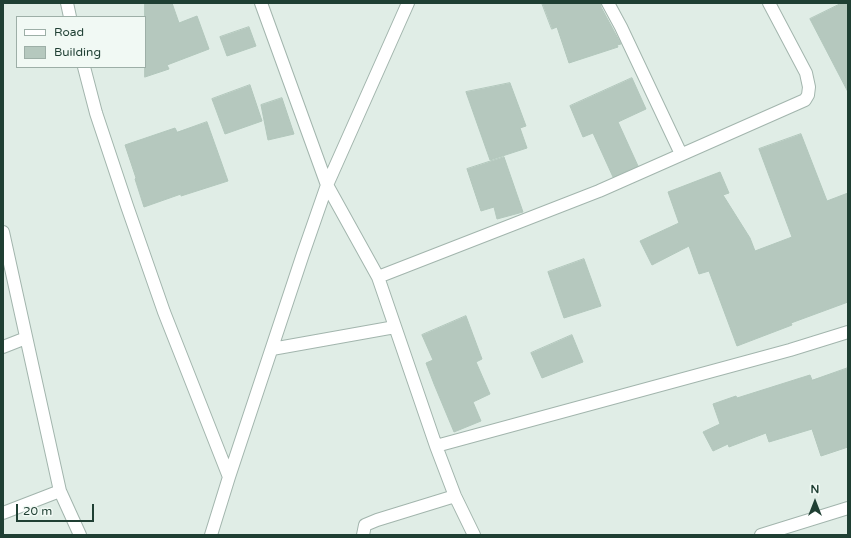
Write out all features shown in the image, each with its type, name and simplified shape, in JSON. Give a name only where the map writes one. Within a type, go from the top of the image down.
[{"type":"street","points":[[67,3],[70,16]]},
{"type":"street","points":[[261,3],[327,185],[378,277],[436,446],[455,496],[474,535]]},
{"type":"street","points":[[211,535],[327,185],[408,3]]},
{"type":"street","points":[[608,3],[622,27],[681,154]]},
{"type":"street","points":[[378,277],[599,191],[805,100],[808,95],[809,88],[806,73],[769,3]]},
{"type":"street","points":[[84,68],[96,113],[164,312],[229,477]]},
{"type":"street","points":[[3,232],[60,491],[80,535]]},
{"type":"street","points":[[272,349],[395,327]]},
{"type":"street","points":[[436,446],[790,350],[848,332]]},
{"type":"street","points":[[3,347],[26,338]]},
{"type":"street","points":[[3,513],[60,491]]},
{"type":"street","points":[[363,535],[365,525],[455,496]]},
{"type":"street","points":[[761,535],[848,508]]},
{"type":"building","points":[[145,3],[172,3],[179,23],[197,16],[209,49],[167,65],[169,69],[145,77]]},
{"type":"building","points":[[542,3],[601,3],[601,7],[621,44],[617,45],[618,47],[569,63],[557,27],[552,29]]},
{"type":"building","points":[[842,3],[848,3],[848,92],[810,19]]},
{"type":"building","points":[[249,27],[256,46],[227,56],[220,37]]},
{"type":"building","points":[[632,78],[646,109],[618,122],[638,166],[613,177],[593,133],[583,137],[570,106]]},
{"type":"building","points":[[510,83],[526,126],[520,128],[527,148],[490,160],[466,92]]},
{"type":"building","points":[[250,85],[262,121],[225,134],[212,99]]},
{"type":"building","points":[[282,98],[294,134],[268,140],[261,105]]},
{"type":"building","points":[[207,122],[228,181],[181,196],[181,194],[144,207],[125,145],[175,128],[177,132]]},
{"type":"building","points":[[801,134],[827,201],[848,193],[848,302],[791,323],[792,325],[737,346],[709,271],[699,274],[689,246],[652,265],[640,241],[679,223],[668,192],[720,172],[729,193],[723,195],[750,238],[755,251],[792,237],[759,149]]},
{"type":"building","points":[[504,157],[523,212],[497,219],[494,207],[481,211],[467,169]]},
{"type":"building","points":[[584,259],[601,306],[564,318],[548,272]]},
{"type":"building","points":[[466,316],[482,359],[476,362],[490,394],[473,402],[481,421],[454,432],[426,363],[433,360],[422,335]]},
{"type":"building","points":[[572,335],[583,362],[542,378],[531,353]]},
{"type":"building","points":[[848,368],[848,447],[821,456],[812,429],[769,442],[766,433],[729,447],[728,444],[713,451],[703,432],[720,424],[713,404],[810,375],[812,380]]}]
